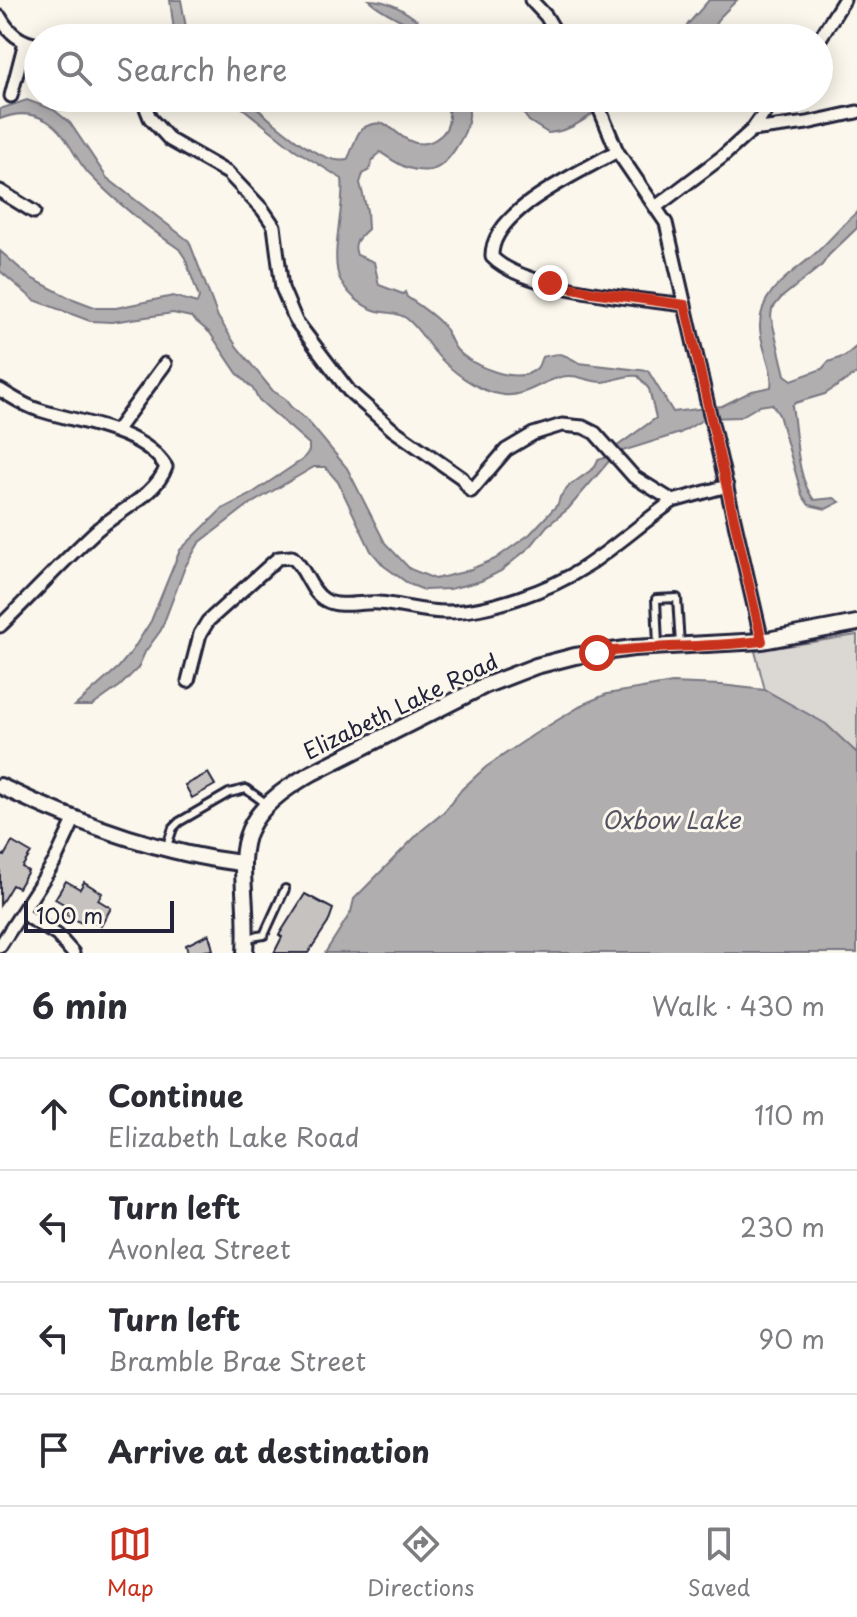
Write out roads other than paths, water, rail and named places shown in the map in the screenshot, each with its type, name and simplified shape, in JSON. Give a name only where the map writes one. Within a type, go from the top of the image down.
[{"type":"street","points":[[531,0],[551,24]]},
{"type":"street","points":[[829,24],[844,0]]},
{"type":"street","points":[[0,18],[12,34],[24,41]]},
{"type":"street","points":[[11,96],[24,46]]},
{"type":"street","points":[[148,112],[170,140],[228,173],[269,218],[274,226],[282,288],[296,321],[349,391],[392,429],[462,478],[471,491],[506,450],[533,434],[562,425],[583,427],[595,433],[634,477],[673,501]]},
{"type":"street","points":[[600,112],[617,151],[666,223],[762,641]]},
{"type":"street","points":[[657,206],[701,174],[752,130],[765,112]]},
{"type":"street","points":[[752,130],[857,112]]},
{"type":"street","points":[[617,151],[525,206],[494,239],[492,257],[502,268],[550,283],[685,305]]},
{"type":"street","points":[[0,191],[34,212]]},
{"type":"street","points":[[116,431],[165,364]]},
{"type":"street","points":[[0,390],[34,409],[116,431],[146,448],[166,467],[163,475],[145,494],[100,527],[0,626]]},
{"type":"street","points":[[188,681],[200,634],[208,621],[271,562],[284,556],[299,562],[323,600],[450,612],[493,605],[550,585],[584,567],[673,501],[727,486]]},
{"type":"street","name":"Elizabeth Lake Road","points":[[245,946],[241,863],[245,839],[267,804],[312,773],[505,676],[575,656],[658,646],[730,645],[857,623]]},
{"type":"street","points":[[0,786],[75,818],[166,849],[241,863]]},
{"type":"street","points":[[0,946],[65,844],[75,818]]},
{"type":"street","points":[[22,913],[57,935],[73,953]]},
{"type":"lane","points":[[658,646],[656,599],[677,598],[680,645]]},
{"type":"lane","points":[[166,849],[173,828],[179,822],[229,793],[246,789],[267,804]]},
{"type":"lane","points":[[245,946],[264,935],[285,889]]},
{"type":"water","points":[[170,0],[181,0],[185,24],[173,24]]},
{"type":"water","points":[[369,0],[399,8],[423,24],[407,24]]},
{"type":"water","points":[[709,0],[737,0],[715,24],[688,24]]},
{"type":"water","points":[[24,101],[24,112],[56,112],[70,123],[107,178],[189,241],[218,317],[237,347],[273,391],[307,420],[347,468],[385,543],[410,569],[435,579],[464,572],[495,559],[530,534],[558,504],[569,486],[594,468],[598,460],[608,457],[616,447],[656,418],[649,389],[638,376],[602,382],[566,376],[512,395],[484,390],[447,365],[406,318],[377,311],[353,297],[337,272],[342,179],[294,149],[248,112],[262,112],[293,138],[322,155],[347,160],[358,134],[366,126],[383,123],[406,139],[423,143],[441,135],[448,124],[448,112],[469,112],[468,123],[456,148],[437,167],[423,171],[410,169],[380,152],[372,161],[360,183],[368,229],[356,243],[357,255],[374,262],[379,285],[403,294],[405,292],[407,297],[441,323],[457,350],[472,362],[495,372],[519,375],[537,368],[542,357],[558,354],[579,363],[648,371],[673,412],[722,406],[752,391],[771,387],[771,372],[760,327],[765,302],[779,284],[857,212],[857,228],[822,265],[781,298],[772,309],[771,317],[785,375],[792,380],[822,369],[828,362],[845,356],[857,346],[857,373],[825,394],[792,406],[800,468],[808,491],[814,500],[834,498],[840,502],[826,509],[809,505],[802,495],[779,415],[772,404],[759,406],[740,417],[706,418],[680,433],[616,453],[568,509],[501,571],[481,581],[450,589],[424,590],[409,584],[384,566],[371,551],[338,482],[325,467],[314,467],[247,506],[199,543],[185,567],[161,630],[138,668],[120,686],[92,706],[75,706],[119,667],[132,651],[151,621],[180,550],[222,509],[302,460],[309,451],[309,444],[258,399],[210,333],[191,317],[173,313],[112,322],[90,321],[34,300],[0,271],[0,251],[31,278],[97,308],[116,308],[173,296],[197,303],[199,297],[179,249],[132,214],[99,184],[54,126],[30,115],[18,114],[0,119],[0,109]]},
{"type":"water","points":[[522,112],[596,112],[561,131],[548,133],[529,121]]},
{"type":"water","name":"Oxbow Lake","points":[[672,683],[765,690],[826,724],[857,753],[857,953],[325,953],[351,912],[354,899],[486,767],[586,703],[607,694]]}]
